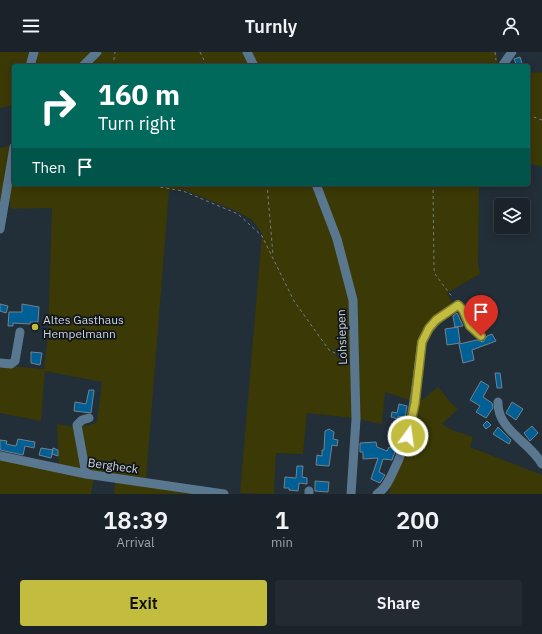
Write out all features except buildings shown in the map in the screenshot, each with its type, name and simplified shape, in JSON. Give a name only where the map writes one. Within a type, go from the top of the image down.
[{"type":"street","points":[[31,64],[34,52]]},
{"type":"street","points":[[85,64],[97,52]]},
{"type":"street","points":[[247,52],[253,64]]},
{"type":"street","points":[[499,64],[512,52]]},
{"type":"street","points":[[0,229],[12,159]]},
{"type":"street","name":"Lohsiepen","points":[[317,186],[337,239],[353,300],[356,419],[351,494]]},
{"type":"street","points":[[377,494],[386,485],[392,475],[406,441],[412,420],[419,359],[426,334],[436,320],[458,305],[463,310],[470,326],[481,336]]},
{"type":"street","points":[[0,363],[10,364],[15,361],[20,332]]},
{"type":"street","points":[[498,402],[499,415],[519,440],[536,455],[542,464]]},
{"type":"street","points":[[86,474],[77,425],[82,420],[89,418]]},
{"type":"street","name":"Bergheck","points":[[0,456],[86,474],[224,494]]},
{"type":"path","points":[[113,64],[115,52]]},
{"type":"path","points":[[200,52],[206,64]]},
{"type":"path","points":[[495,52],[499,64]]},
{"type":"path","points":[[530,116],[542,120]]},
{"type":"path","points":[[154,186],[183,191],[238,214],[262,236],[294,300],[329,350],[355,366]]},
{"type":"path","points":[[267,186],[273,256]]},
{"type":"path","points":[[433,186],[435,274],[458,305]]},
{"type":"shaded area","points":[[0,52],[496,52],[499,64],[12,64],[12,105],[0,108]]},
{"type":"shaded area","points":[[542,72],[542,167],[530,164],[530,73]]},
{"type":"shaded area","points":[[12,145],[12,186],[479,186],[478,264],[480,274],[447,293],[451,300],[451,304],[429,324],[414,397],[409,400],[385,392],[382,424],[358,419],[353,362],[330,348],[338,358],[353,367],[353,418],[307,413],[303,454],[276,453],[274,494],[240,493],[262,233],[251,219],[236,211],[184,190],[169,190],[146,480],[59,466],[57,424],[80,428],[97,422],[102,382],[45,371],[41,421],[0,413],[0,365],[44,369],[48,335],[52,208],[11,209],[9,198],[0,211],[0,148]]},
{"type":"shaded area","points":[[438,387],[458,409],[442,424],[452,430],[473,437],[470,447],[542,475],[542,494],[389,494],[390,489],[387,487],[417,404]]},
{"type":"shaded area","points":[[0,458],[94,478],[91,494],[0,494]]},
{"type":"shaded area","points":[[115,481],[210,494],[114,494]]},
{"type":"place","name":"Altes Gasthaus Hempelmann","points":[[35,327]]},
{"type":"route","points":[[408,436],[415,403],[422,342],[429,328],[443,314],[458,305],[463,310],[470,326],[481,336]]}]
